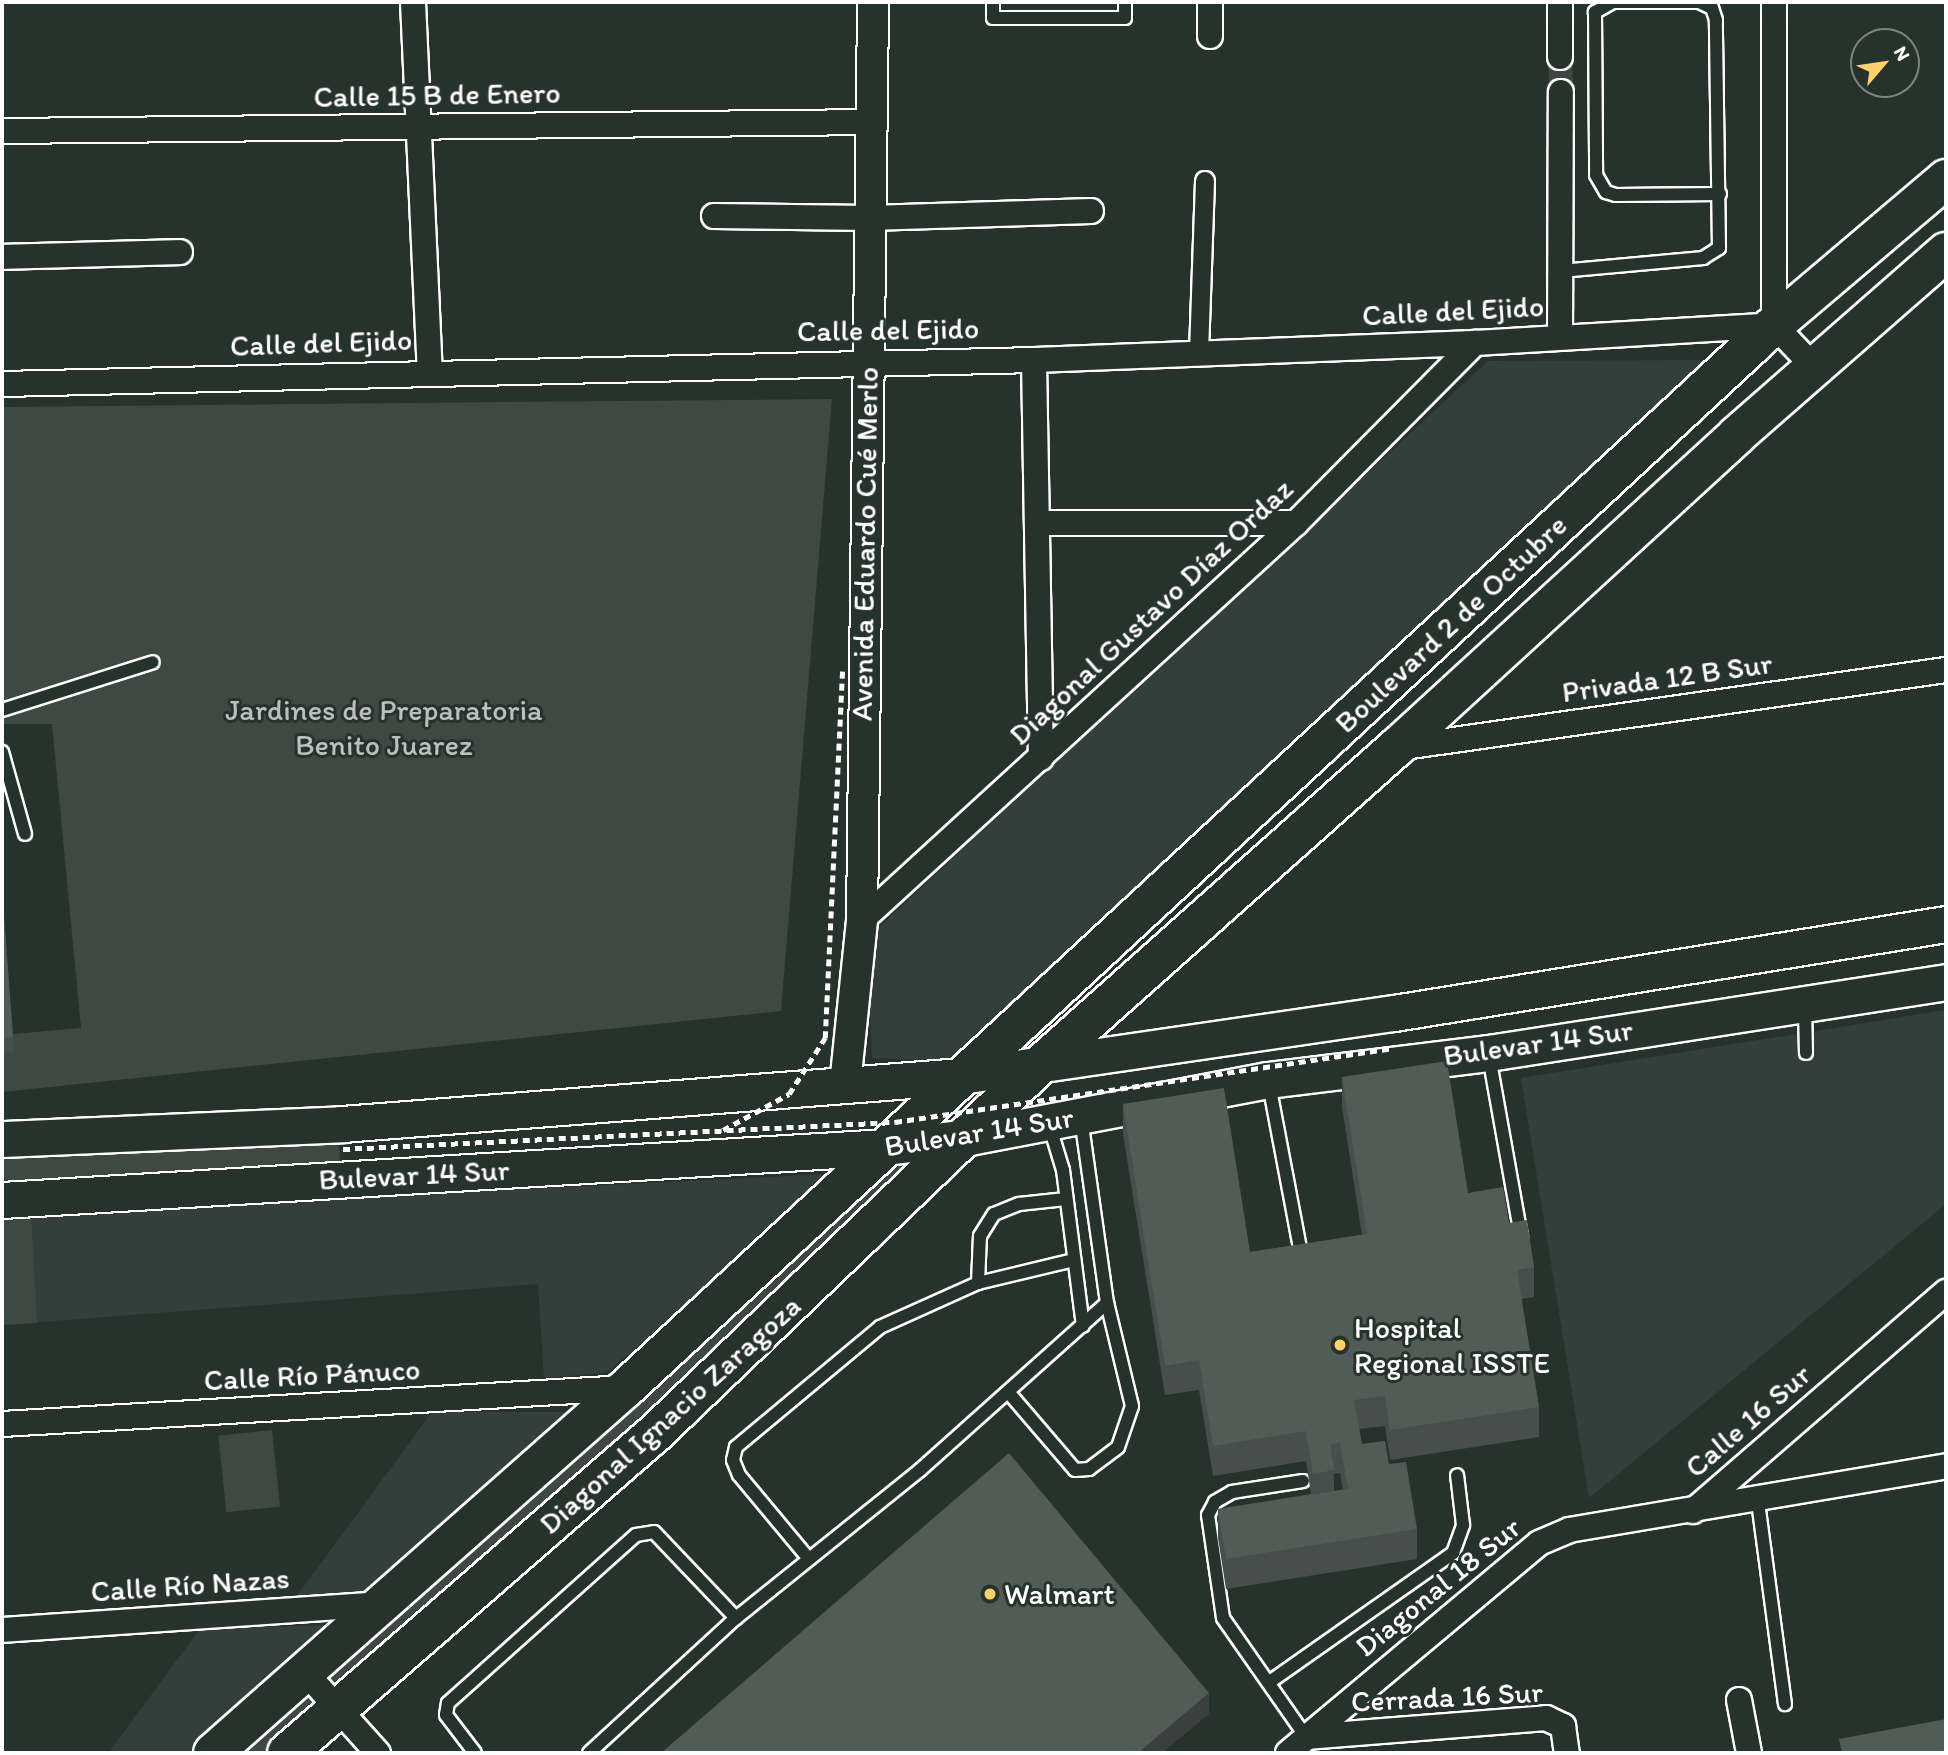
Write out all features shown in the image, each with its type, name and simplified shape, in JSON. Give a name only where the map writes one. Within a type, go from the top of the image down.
[{"type":"main road","name":"Boulevard 2 de Octubre","points":[[961,1076],[1774,325],[1946,179]]},
{"type":"main road","name":"Boulevard 2 de Octubre","points":[[1041,1064],[1396,748],[1815,368],[1939,265]]},
{"type":"main road","name":"Bulevar 14 Sur","points":[[2,1139],[342,1124],[961,1076],[1394,1013],[1946,924]]},
{"type":"main road","name":"Bulevar 14 Sur","points":[[2,1200],[886,1147],[969,1138],[1268,1080],[1488,1053],[1946,982]]},
{"type":"main road","name":"Diagonal Ignacio Zaragoza","points":[[287,1753],[642,1444],[969,1138],[1041,1064]]},
{"type":"main road","name":"Diagonal Ignacio Zaragoza","points":[[213,1753],[626,1388],[961,1076]]},
{"type":"street","points":[[412,2],[430,372]]},
{"type":"street","name":"Avenida Eduardo Cué Merlo","points":[[845,1085],[862,920],[873,2]]},
{"type":"street","points":[[1210,2],[1210,36]]},
{"type":"street","points":[[1560,2],[1560,57]]},
{"type":"street","points":[[1774,2],[1774,325],[1815,368]]},
{"type":"street","points":[[1560,337],[1561,92]]},
{"type":"street","name":"Calle 15 B de Enero","points":[[2,131],[873,122]]},
{"type":"street","points":[[1199,354],[1205,181]]},
{"type":"street","points":[[714,216],[870,218],[1091,211]]},
{"type":"street","points":[[2,257],[180,252]]},
{"type":"street","name":"Calle del Ejido","points":[[2,384],[867,360],[1034,360],[1475,343],[1774,325]]},
{"type":"street","name":"Diagonal Gustavo Díaz Ordaz","points":[[862,920],[1296,523],[1475,343]]},
{"type":"street","points":[[1034,360],[1041,758]]},
{"type":"street","points":[[1037,523],[1296,523]]},
{"type":"street","name":"Privada 12 B Sur","points":[[1396,748],[1946,670]]},
{"type":"street","name":"Calle 16 Sur","points":[[1692,1511],[1946,1292]]},
{"type":"street","name":"Calle Río Pánuco","points":[[2,1424],[626,1388]]},
{"type":"street","name":"Calle 16 Sur","points":[[1692,1511],[1758,1502],[1946,1466]]},
{"type":"street","name":"Diagonal 18 Sur","points":[[1297,1745],[1539,1543],[1569,1530],[1692,1511]]},
{"type":"street","name":"Calle Río Nazas","points":[[2,1630],[382,1604]]},
{"type":"street","points":[[304,1672],[378,1753]]},
{"type":"street","points":[[1739,1700],[1749,1753]]},
{"type":"street","name":"Cerrada 16 Sur","points":[[1297,1745],[1546,1718],[1563,1726],[1567,1753]]},
{"type":"lane","points":[[993,2],[993,18],[1125,18],[1125,2]]},
{"type":"lane","points":[[1561,271],[1713,255],[1721,238],[1720,194],[1716,20],[1712,8],[1699,2],[1613,2],[1595,12],[1596,176],[1606,192],[1616,195],[1720,194]]},
{"type":"lane","points":[[2,710],[153,662]]},
{"type":"lane","points":[[2,752],[25,834]]},
{"type":"lane","points":[[1805,1003],[1807,1053]]},
{"type":"lane","points":[[1488,1053],[1521,1236]]},
{"type":"lane","points":[[1268,1080],[1302,1261]]},
{"type":"lane","points":[[1065,1120],[1063,1170],[1083,1326]]},
{"type":"lane","points":[[1009,1392],[1075,1470],[1089,1469],[1118,1447],[1132,1406],[1065,1120]]},
{"type":"lane","points":[[978,1283],[980,1236],[993,1214],[1019,1204],[1066,1199]]},
{"type":"lane","points":[[809,1559],[738,1475],[733,1460],[736,1447],[880,1327],[978,1283],[1074,1260]]},
{"type":"lane","points":[[589,1753],[736,1618],[1009,1392],[1107,1303]]},
{"type":"lane","points":[[1271,1681],[1453,1553],[1463,1525],[1457,1475]]},
{"type":"lane","points":[[1297,1745],[1271,1681],[1223,1618],[1208,1515],[1215,1502],[1232,1492],[1303,1481]]},
{"type":"lane","points":[[1758,1502],[1785,1704]]},
{"type":"lane","points":[[475,1753],[446,1707],[596,1567],[648,1530],[736,1618]]},
{"type":"path","points":[[722,1130],[789,1094],[825,1038],[842,671]]},
{"type":"path","points":[[343,1149],[895,1122],[1394,1048]]},
{"type":"shaded area","points":[[1710,360],[961,1062],[872,1058],[867,938],[1488,361]]},
{"type":"shaded area","points":[[1946,1010],[1946,1204],[1589,1498],[1521,1078]]},
{"type":"shaded area","points":[[847,1173],[606,1373],[544,1378],[538,1284],[2,1325],[2,1215]]},
{"type":"shaded area","points":[[432,1412],[567,1412],[366,1594],[296,1597]]},
{"type":"shaded area","points":[[331,1625],[193,1753],[108,1753],[200,1629]]},
{"type":"green space","name":"Jardines de Preparatoria Benito Juarez","points":[[832,399],[781,1011],[2,1092],[2,1035],[81,1028],[52,724],[2,724],[2,407]]},
{"type":"green space","points":[[338,1128],[341,1173],[2,1188],[2,1153]]},
{"type":"green space","points":[[891,1160],[916,1172],[344,1698],[315,1670]]},
{"type":"green space","points":[[31,1211],[37,1323],[2,1325],[2,1213]]},
{"type":"green space","points":[[272,1430],[280,1507],[226,1512],[218,1436]]},
{"type":"green space","points":[[301,1686],[321,1711],[272,1753],[225,1753]]},
{"type":"building","points":[[2,890],[13,1037],[2,1037]]},
{"type":"building","name":"Hospital Regional ISSTE","points":[[1447,1061],[1468,1193],[1503,1187],[1509,1223],[1527,1220],[1534,1267],[1517,1270],[1539,1407],[1390,1430],[1385,1396],[1354,1400],[1362,1444],[1385,1441],[1389,1464],[1406,1462],[1417,1529],[1226,1559],[1218,1509],[1348,1489],[1340,1443],[1330,1444],[1334,1470],[1313,1474],[1306,1431],[1213,1446],[1199,1360],[1165,1366],[1123,1104],[1224,1088],[1250,1252],[1367,1234],[1342,1077]]},
{"type":"building","name":"Walmart","points":[[1009,1453],[1209,1693],[1138,1753],[661,1753]]},
{"type":"building","points":[[1946,1719],[1946,1753],[1842,1753],[1839,1739]]},
{"type":"tunnel","points":[[1560,57],[1561,92]]},
{"type":"place","name":"Hospital Regional ISSTE","points":[[1340,1345]]},
{"type":"place","name":"Walmart","points":[[990,1594]]}]
